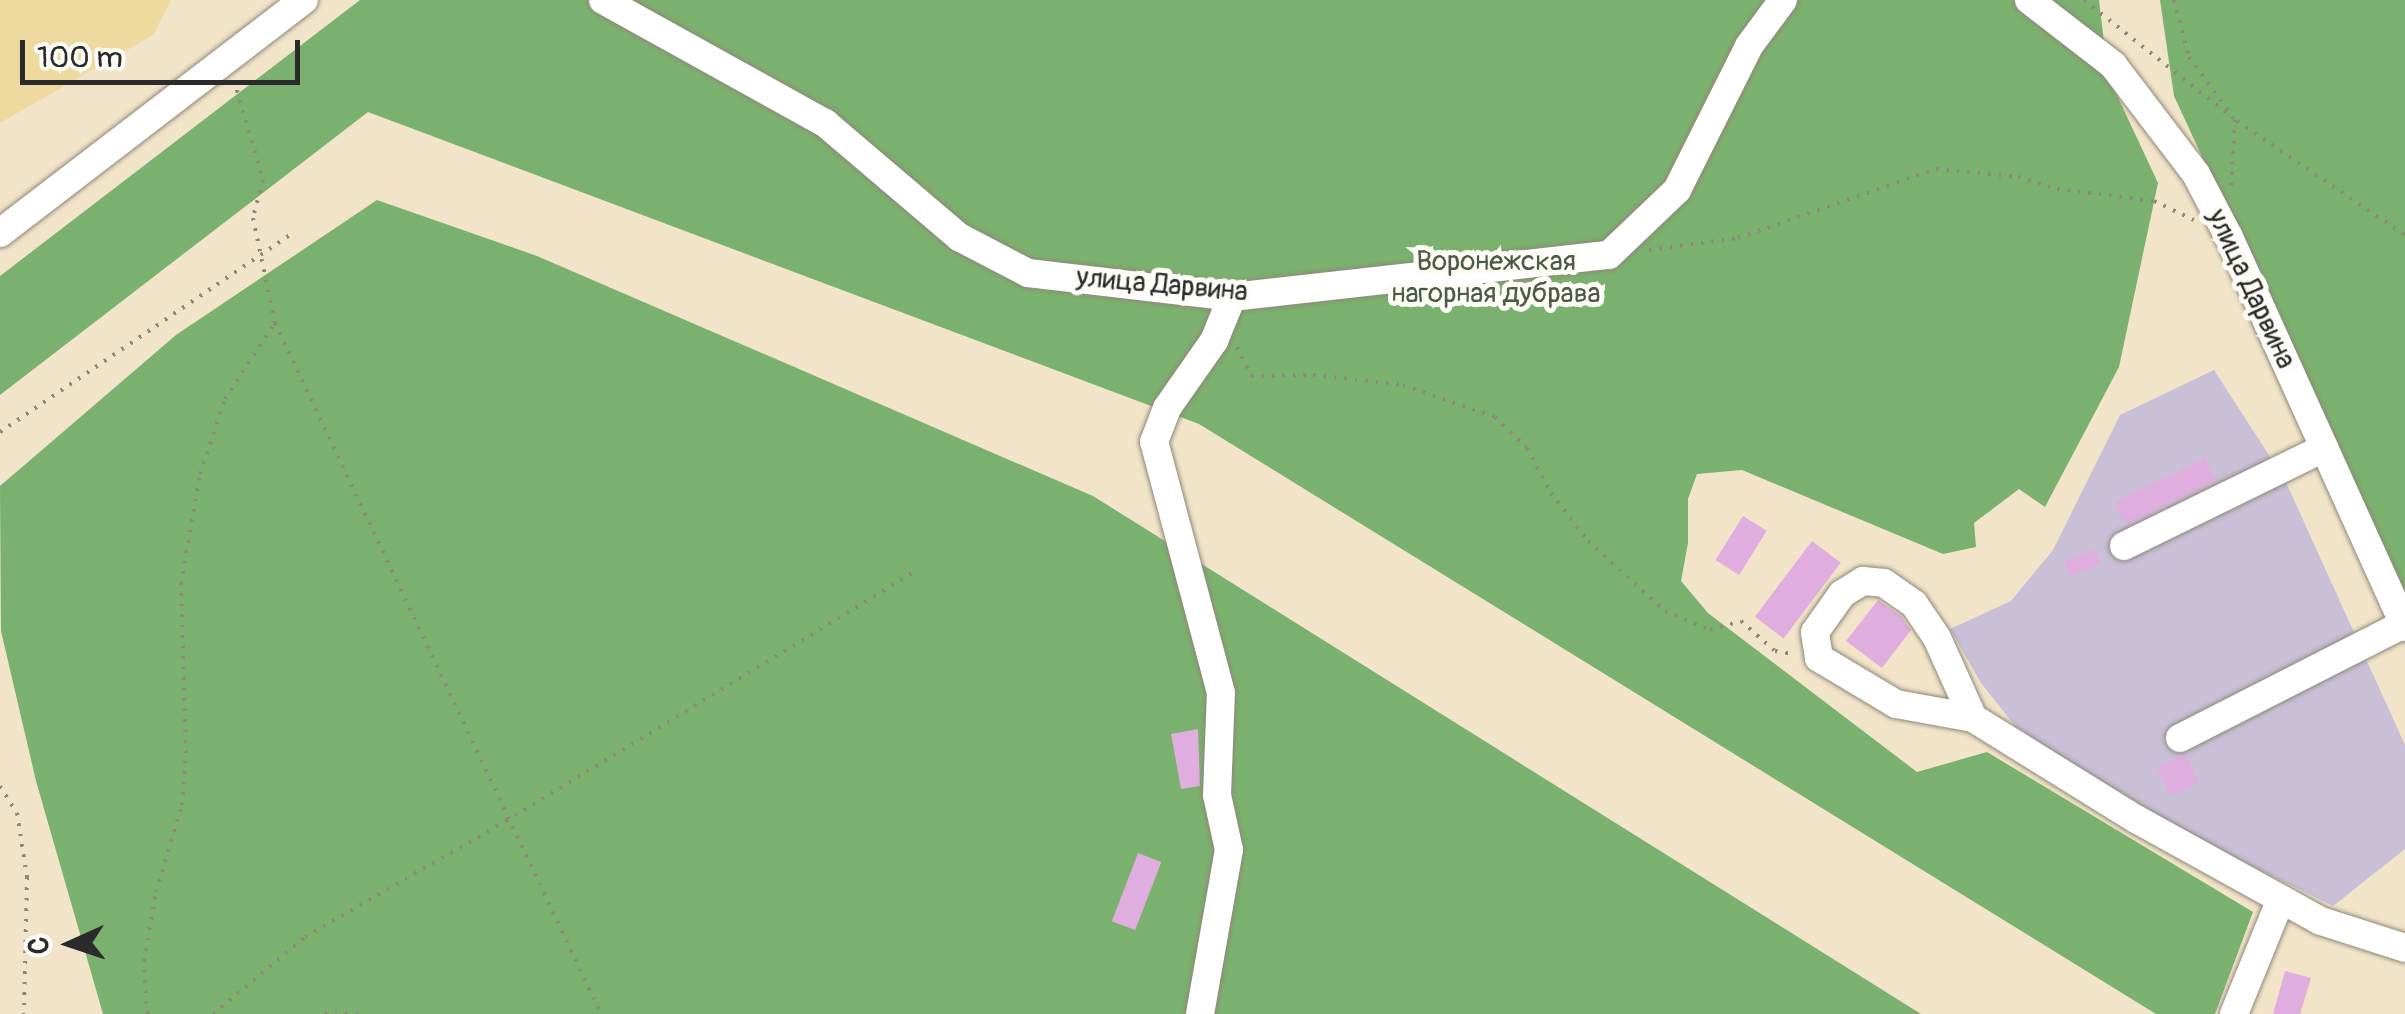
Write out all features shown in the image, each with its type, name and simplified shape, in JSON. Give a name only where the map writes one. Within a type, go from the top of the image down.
[{"type":"street","points":[[0,233],[304,0]]},
{"type":"street","name":"улица Дарвина","points":[[603,0],[826,123],[960,237],[1028,274],[1232,297],[1609,255],[1678,190],[1750,46],[1783,0]]},
{"type":"street","name":"улица Дарвина","points":[[2028,0],[2113,65],[2196,174],[2229,236],[2324,448],[2397,587],[2404,626]]},
{"type":"street","points":[[1200,1014],[1229,850],[1218,795],[1222,693],[1154,442],[1167,408],[1214,341],[1232,297]]},
{"type":"street","points":[[2124,546],[2324,448]]},
{"type":"street","points":[[1973,718],[1929,626],[1914,604],[1884,583],[1863,581],[1842,594],[1815,632],[1818,658],[1896,704],[1973,718],[2136,819],[2321,921],[2405,948]]},
{"type":"street","points":[[2180,738],[2404,626]]},
{"type":"street","points":[[2234,1014],[2280,899]]},
{"type":"path","points":[[2084,0],[2235,120],[2405,235]]},
{"type":"path","points":[[2174,0],[2190,56],[2235,120],[2231,198]]},
{"type":"path","points":[[228,60],[264,180],[253,218],[275,322],[506,821],[601,1014]]},
{"type":"path","points":[[1646,250],[1738,238],[1936,169],[2018,177],[2057,190],[2154,200],[2229,236]]},
{"type":"path","points":[[0,432],[292,234]]},
{"type":"path","points":[[146,1014],[144,961],[156,892],[182,806],[186,753],[181,584],[200,474],[225,399],[275,322]]},
{"type":"path","points":[[1233,339],[1250,376],[1313,375],[1403,385],[1495,417],[1526,448],[1551,493],[1588,541],[1665,611],[1710,630],[1741,621],[1774,650],[1818,658]]},
{"type":"path","points":[[213,1014],[305,937],[506,821],[915,571]]},
{"type":"path","points":[[0,786],[17,814],[27,877],[24,1014]]},
{"type":"path","points":[[324,1014],[362,1014]]},
{"type":"shaded area","points":[[2214,370],[2285,480],[2405,745],[2405,849],[2333,906],[2153,818],[2015,726],[1981,683],[1950,629],[2011,601],[2053,550],[2120,415]]},
{"type":"green space","name":"Воронежская нагорная дубрава","points":[[360,0],[2099,0],[2108,76],[2158,183],[2119,367],[2045,507],[2019,489],[1974,523],[1976,547],[1943,554],[1742,470],[1697,474],[1688,499],[1688,543],[1681,581],[1708,613],[1917,772],[1987,752],[2253,912],[2215,1014],[2156,1014],[1199,424],[368,112],[0,395],[0,276]]},
{"type":"green space","points":[[2160,0],[2405,0],[2405,596],[2174,96]]},
{"type":"green space","points":[[377,200],[537,256],[1093,496],[1921,1014],[103,1014],[36,781],[1,631],[0,486],[176,335]]},
{"type":"sand","points":[[0,0],[171,0],[153,35],[0,123]]},
{"type":"building","points":[[2205,458],[2216,480],[2126,524],[2115,502]]},
{"type":"building","points":[[1743,516],[1767,531],[1739,575],[1715,560]]},
{"type":"building","points":[[1812,541],[1841,563],[1784,639],[1755,617]]},
{"type":"building","points":[[2095,549],[2101,564],[2070,576],[2064,561]]},
{"type":"building","points":[[1878,600],[1901,616],[1911,630],[1882,668],[1846,641]]},
{"type":"building","points":[[1198,729],[1200,786],[1181,789],[1171,734]]},
{"type":"building","points":[[2186,754],[2199,783],[2170,796],[2157,767]]},
{"type":"building","points":[[1138,853],[1161,862],[1135,930],[1112,921]]},
{"type":"building","points":[[2285,971],[2311,978],[2300,1014],[2273,1014]]}]
